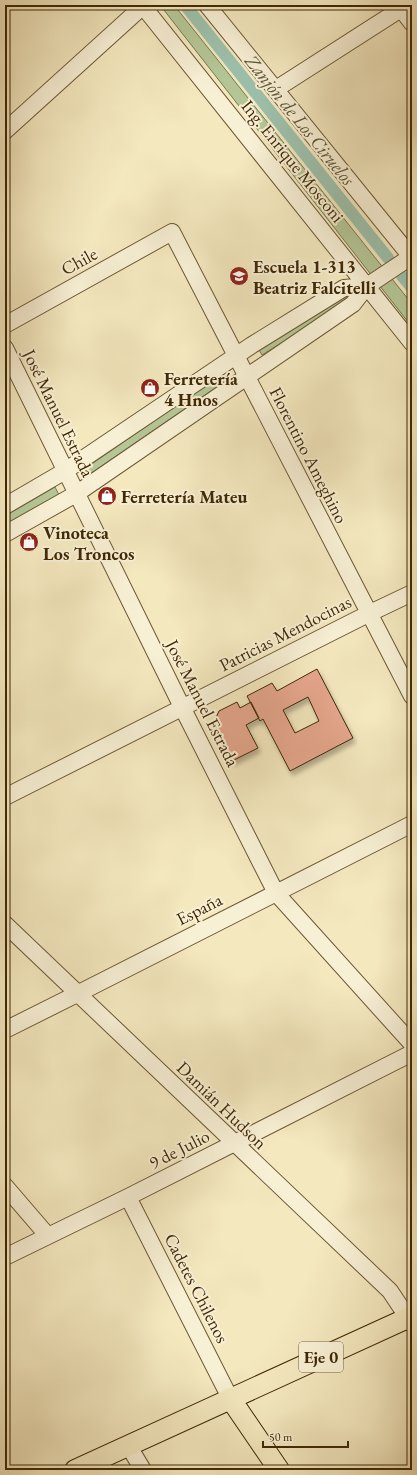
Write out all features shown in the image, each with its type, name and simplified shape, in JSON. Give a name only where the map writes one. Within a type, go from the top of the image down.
[{"type":"main road","name":"Eje 0","points":[[75,1470],[230,1398],[411,1319]]},
{"type":"main road","points":[[230,1398],[279,1470]]},
{"type":"street","points":[[5,132],[142,5]]},
{"type":"street","name":"Ing. Enrique Mosconi","points":[[142,5],[412,343]]},
{"type":"street","points":[[5,534],[76,494],[246,376],[354,304],[367,286],[412,257],[207,5]]},
{"type":"street","points":[[276,90],[402,6],[412,23]]},
{"type":"street","name":"Chile","points":[[5,325],[172,232]]},
{"type":"street","name":"Florentino Ameghino","points":[[172,232],[368,614],[412,696]]},
{"type":"street","points":[[5,506],[65,471],[236,355],[344,288],[367,286]]},
{"type":"street","name":"José Manuel Estrada","points":[[5,348],[76,494],[276,893],[412,1044]]},
{"type":"street","name":"Patricias Mendocinas","points":[[5,797],[412,593]]},
{"type":"street","name":"España","points":[[5,1030],[412,824]]},
{"type":"street","name":"Damián Hudson","points":[[5,924],[234,1144],[390,1291],[411,1319]]},
{"type":"street","name":"9 de Julio","points":[[5,1257],[234,1144],[412,1053]]},
{"type":"street","points":[[5,1186],[48,1236]]},
{"type":"street","name":"Cadetes Chilenos","points":[[128,1197],[230,1398]]},
{"type":"street","points":[[128,1445],[143,1470]]},
{"type":"green space","points":[[160,5],[174,5],[412,304],[412,327]]},
{"type":"green space","points":[[345,295],[348,301],[262,355],[259,350]]},
{"type":"green space","points":[[221,375],[224,382],[90,474],[86,468]]},
{"type":"green space","points":[[55,487],[59,495],[5,526],[5,516]]},
{"type":"building","points":[[317,669],[353,738],[290,771],[263,719],[260,721],[247,696],[272,683],[277,691]],"holes":[[[308,697],[319,721],[295,733],[283,710]]]},
{"type":"building","points":[[237,702],[240,708],[251,702],[259,718],[246,725],[258,748],[232,761],[214,722],[219,711]]},
{"type":"waterway","name":"Zanjón de Los Ciruelos","points":[[185,5],[388,258]]},
{"type":"waterway","name":"Zanjón de Los Ciruelos","points":[[402,276],[412,288]]},
{"type":"place","name":"Escuela 1-313 Beatriz Falcitelli","points":[[239,276]]},
{"type":"place","name":"Ferretería 4 Hnos","points":[[150,388]]},
{"type":"place","name":"Ferretería Mateu","points":[[107,496]]},
{"type":"place","name":"Vinoteca Los Troncos","points":[[29,542]]}]
